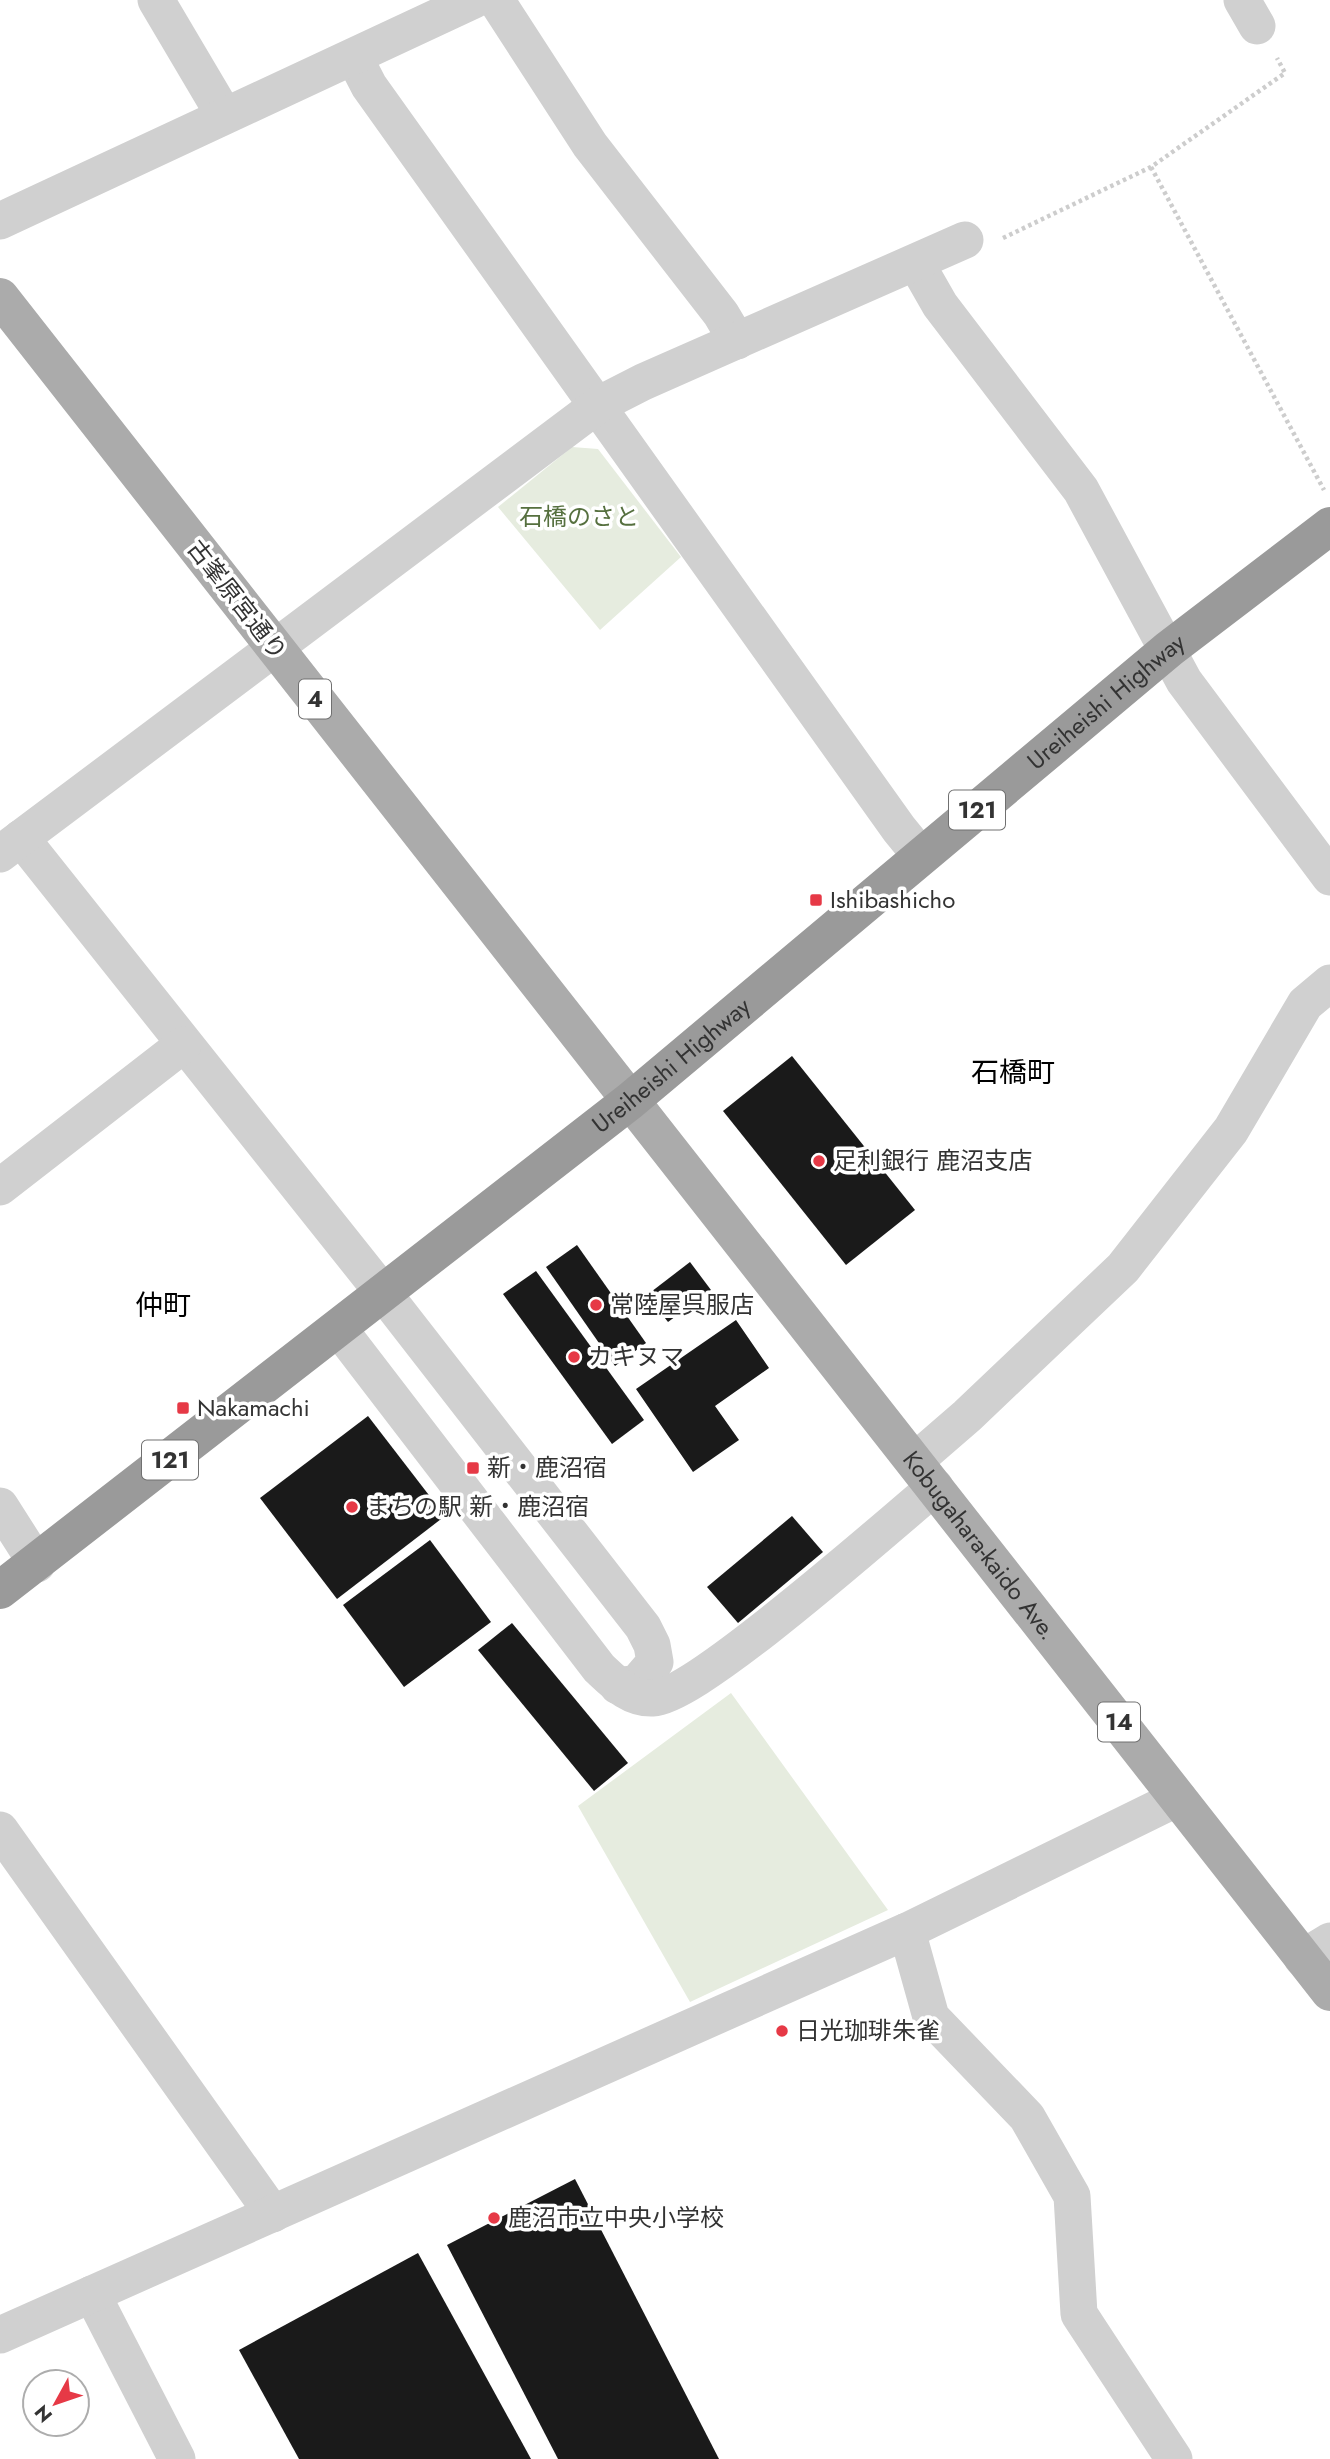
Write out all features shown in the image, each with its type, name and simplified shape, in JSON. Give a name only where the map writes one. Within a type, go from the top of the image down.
[{"type":"highway","name":"Ureiheishi Highway","points":[[0,1590],[37,1564],[629,1101],[1169,649],[1328,511]]},
{"type":"main road","name":"古峯原宮通り","points":[[0,297],[629,1101]]},
{"type":"main road","name":"Kobugahara-kaido Ave.","points":[[629,1101],[1178,1798],[1316,1949],[1330,1992]]},
{"type":"street","points":[[156,0],[224,115]]},
{"type":"street","points":[[0,220],[354,57],[422,11],[474,0]]},
{"type":"street","points":[[496,0],[590,145],[721,314],[737,341]]},
{"type":"street","points":[[354,57],[369,86],[899,830],[921,856]]},
{"type":"street","points":[[618,1686],[637,1683],[655,1662],[652,1645],[643,1628],[384,1294],[183,1045],[10,846],[275,649],[556,433],[598,405],[965,240]]},
{"type":"street","points":[[916,262],[940,305],[1082,490],[1184,681],[1330,877]]},
{"type":"street","points":[[339,1329],[599,1668],[618,1686],[635,1695],[654,1698],[673,1693],[724,1660],[925,1474],[967,1416],[1123,1268],[1231,1130],[1305,1004],[1330,983]]},
{"type":"street","points":[[0,1188],[183,1045]]},
{"type":"street","points":[[0,1506],[37,1564]]},
{"type":"street","points":[[0,2335],[907,1931],[1178,1798]]},
{"type":"street","points":[[0,1829],[273,2214]]},
{"type":"street","points":[[907,1931],[931,2017],[1027,2117],[1072,2196],[1079,2314],[1174,2459]]},
{"type":"street","points":[[92,2294],[177,2459]]},
{"type":"path","points":[[965,240],[991,244],[1151,167],[1285,73],[1250,13]]},
{"type":"path","points":[[1151,167],[1328,511]]},
{"type":"green space","name":"石橋のさと","points":[[572,447],[598,449],[681,557],[600,630],[498,507]]},
{"type":"green space","points":[[731,1693],[888,1910],[690,2002],[578,1806]]},
{"type":"building","name":"足利銀行 鹿沼支店","points":[[792,1056],[915,1210],[846,1265],[723,1111]]},
{"type":"building","name":"常陸屋呉服店","points":[[577,1245],[646,1343],[615,1366],[546,1267]]},
{"type":"building","points":[[690,1262],[711,1290],[668,1322],[647,1295]]},
{"type":"building","name":"カキヌマ","points":[[536,1271],[644,1420],[612,1444],[503,1294]]},
{"type":"building","points":[[736,1320],[769,1368],[715,1406],[739,1440],[693,1472],[636,1389]]},
{"type":"building","name":"まちの駅 新・鹿沼宿","points":[[368,1416],[445,1516],[337,1599],[260,1498]]},
{"type":"building","points":[[792,1516],[823,1552],[738,1623],[707,1587]]},
{"type":"building","points":[[430,1540],[491,1622],[404,1687],[343,1605]]},
{"type":"building","points":[[512,1623],[628,1763],[594,1791],[478,1650]]},
{"type":"building","points":[[575,2179],[719,2459],[558,2459],[447,2245]]},
{"type":"building","points":[[418,2253],[531,2459],[299,2459],[239,2350]]},
{"type":"place","name":"Ishibashicho","points":[[816,900]]},
{"type":"place","name":"足利銀行 鹿沼支店","points":[[819,1161]]},
{"type":"place","name":"常陸屋呉服店","points":[[596,1305]]},
{"type":"place","name":"カキヌマ","points":[[574,1357]]},
{"type":"place","name":"Nakamachi","points":[[183,1408]]},
{"type":"place","name":"新・鹿沼宿","points":[[473,1468]]},
{"type":"place","name":"まちの駅 新・鹿沼宿","points":[[352,1507]]},
{"type":"place","name":"日光珈琲朱雀","points":[[782,2031]]},
{"type":"place","name":"鹿沼市立中央小学校","points":[[494,2218]]},
{"type":"district","name":"石橋町","points":[[1013,1072]]},
{"type":"district","name":"仲町","points":[[163,1305]]}]
